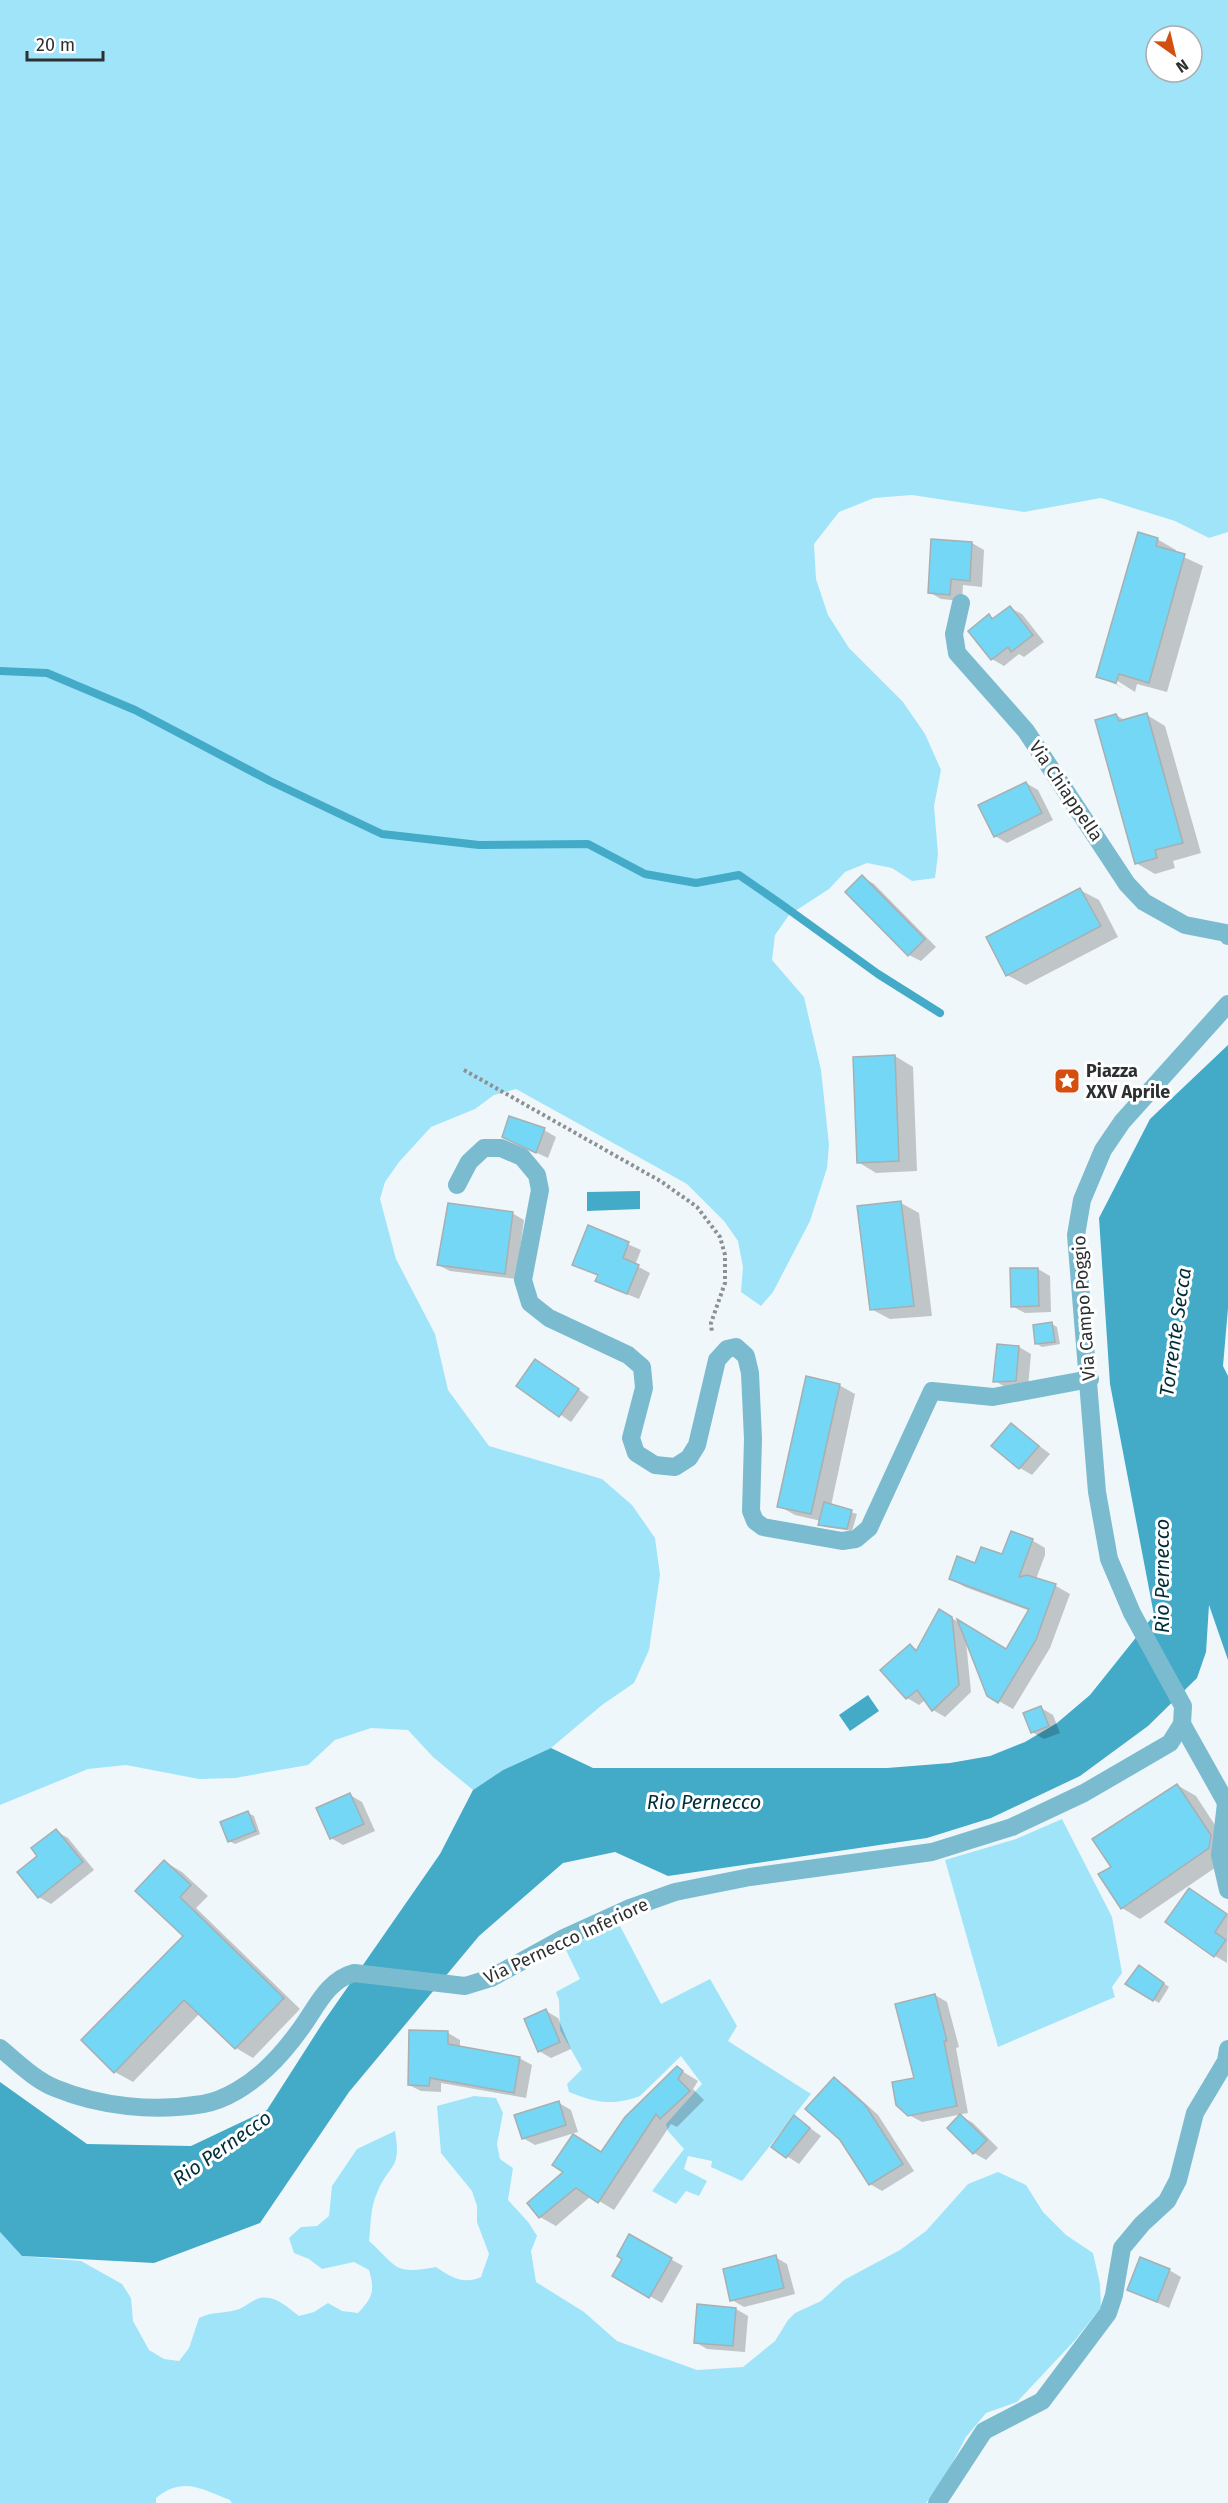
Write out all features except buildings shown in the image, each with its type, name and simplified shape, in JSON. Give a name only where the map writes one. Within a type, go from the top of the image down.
[{"type":"street","name":"Via Chiappella","points":[[961,603],[954,634],[957,653],[1026,730],[1127,884],[1144,902],[1185,926],[1226,933],[1228,936]]},
{"type":"street","name":"Via Campo Poggio","points":[[1226,1007],[1122,1122],[1103,1150],[1082,1200],[1076,1235],[1090,1379],[1097,1492],[1109,1559],[1132,1613],[1227,1804]]},
{"type":"street","points":[[457,1185],[469,1162],[484,1148],[501,1148],[522,1157],[537,1175],[540,1190],[523,1280],[525,1291],[530,1303],[549,1318],[628,1355],[642,1367],[644,1388],[631,1438],[636,1453],[655,1465],[675,1467],[689,1458],[697,1446],[717,1360],[727,1349],[736,1347],[746,1356],[750,1372],[753,1439],[751,1511],[755,1521],[763,1527],[842,1541],[856,1539],[868,1528],[932,1391],[993,1397],[1090,1379]]},
{"type":"street","name":"Via Pernecco Inferiore","points":[[0,2048],[28,2072],[54,2088],[106,2104],[145,2107],[204,2104],[238,2090],[266,2069],[301,2029],[331,1984],[342,1976],[354,1972],[465,1986],[491,1978],[564,1938],[630,1908],[675,1892],[750,1877],[932,1852],[1012,1827],[1084,1793],[1170,1743],[1183,1715]]},
{"type":"street","points":[[1227,1804],[1220,1856],[1228,1890]]},
{"type":"street","points":[[937,2503],[984,2431],[1042,2401],[1108,2313],[1114,2295],[1122,2248],[1142,2224],[1167,2201],[1178,2180],[1195,2113],[1226,2061],[1228,2049]]},
{"type":"path","points":[[464,1070],[662,1182],[697,1208],[720,1238],[725,1255],[725,1283],[711,1323],[713,1348],[717,1360]]},
{"type":"shaded area","points":[[0,0],[1228,0],[1228,532],[1209,538],[1175,521],[1101,498],[1024,512],[912,495],[874,498],[839,512],[814,544],[816,579],[828,615],[849,648],[903,702],[925,734],[941,770],[934,806],[938,854],[935,878],[912,881],[892,868],[867,863],[845,872],[829,889],[789,915],[775,935],[772,960],[804,997],[821,1070],[829,1145],[827,1168],[810,1221],[773,1292],[761,1306],[741,1292],[743,1267],[738,1241],[724,1221],[687,1184],[516,1089],[494,1095],[475,1109],[431,1127],[399,1162],[385,1182],[380,1199],[396,1259],[435,1334],[448,1390],[489,1446],[602,1479],[632,1505],[655,1538],[660,1575],[649,1650],[634,1683],[602,1705],[551,1748],[503,1770],[473,1790],[433,1757],[408,1730],[371,1728],[335,1740],[308,1765],[235,1778],[199,1779],[126,1765],[88,1769],[0,1805]]},
{"type":"shaded area","points":[[1062,1819],[1112,1917],[1122,1973],[1112,1987],[1115,1997],[998,2047],[945,1860],[1016,1839]]},
{"type":"shaded area","points":[[619,1924],[661,2004],[710,1979],[737,2026],[728,2041],[811,2094],[742,2181],[711,2167],[712,2161],[688,2156],[684,2169],[707,2181],[699,2196],[686,2191],[676,2204],[652,2191],[684,2149],[668,2131],[666,2124],[702,2084],[681,2056],[640,2096],[630,2099],[613,2102],[596,2101],[569,2092],[567,2084],[582,2069],[560,2030],[559,2000],[556,1992],[580,1979],[565,1948]]},
{"type":"shaded area","points":[[474,2096],[496,2098],[503,2113],[497,2144],[500,2159],[513,2168],[508,2200],[529,2223],[537,2236],[531,2251],[536,2282],[584,2312],[617,2341],[697,2370],[743,2367],[775,2341],[795,2313],[821,2301],[844,2280],[900,2250],[926,2231],[968,2184],[998,2172],[1026,2185],[1043,2212],[1066,2235],[1093,2253],[1100,2284],[1101,2307],[1076,2339],[1017,2402],[986,2413],[966,2437],[946,2475],[926,2503],[232,2503],[230,2500],[201,2489],[184,2486],[166,2491],[156,2498],[156,2503],[0,2503],[0,2232],[22,2256],[81,2261],[122,2284],[131,2298],[133,2321],[149,2350],[164,2359],[179,2361],[189,2348],[199,2318],[239,2309],[257,2299],[274,2299],[299,2316],[314,2312],[328,2303],[342,2311],[358,2313],[370,2298],[372,2283],[369,2270],[354,2262],[322,2269],[309,2259],[294,2253],[289,2238],[301,2227],[317,2226],[329,2216],[332,2186],[357,2149],[395,2131],[396,2160],[375,2199],[369,2241],[397,2267],[411,2270],[436,2267],[463,2280],[481,2277],[489,2254],[477,2222],[477,2206],[472,2191],[441,2153],[437,2106]]},
{"type":"water","points":[[1228,1045],[1228,1308],[1223,1366],[1228,1376],[1228,1660],[1209,1605],[1206,1652],[1197,1678],[1148,1726],[1080,1776],[991,1818],[927,1838],[668,1876],[615,1852],[563,1863],[479,1936],[349,2092],[260,2223],[154,2263],[22,2256],[0,2232],[0,2082],[87,2144],[191,2146],[267,2110],[322,2024],[440,1854],[473,1790],[503,1770],[551,1748],[593,1768],[887,1768],[950,1763],[990,1756],[1025,1742],[1057,1723],[1090,1695],[1154,1615],[1110,1384],[1099,1218],[1150,1119]]},
{"type":"water","points":[[640,1191],[640,1209],[587,1211],[587,1192]]},
{"type":"water","points":[[868,1695],[879,1711],[850,1731],[839,1715]]},
{"type":"waterway","points":[[0,671],[47,673],[135,710],[270,781],[382,834],[479,845],[588,844],[645,874],[696,883],[739,875],[878,974],[940,1013]]},
{"type":"place","name":"Piazza XXV Aprile","points":[[1067,1081]]},
{"type":"water label","name":"Torrente Secca","points":[[1175,1332]]},
{"type":"water label","name":"Rio Pernecco","points":[[1162,1576]]},
{"type":"water label","name":"Rio Pernecco","points":[[704,1802]]},
{"type":"water label","name":"Rio Pernecco","points":[[222,2148]]}]
